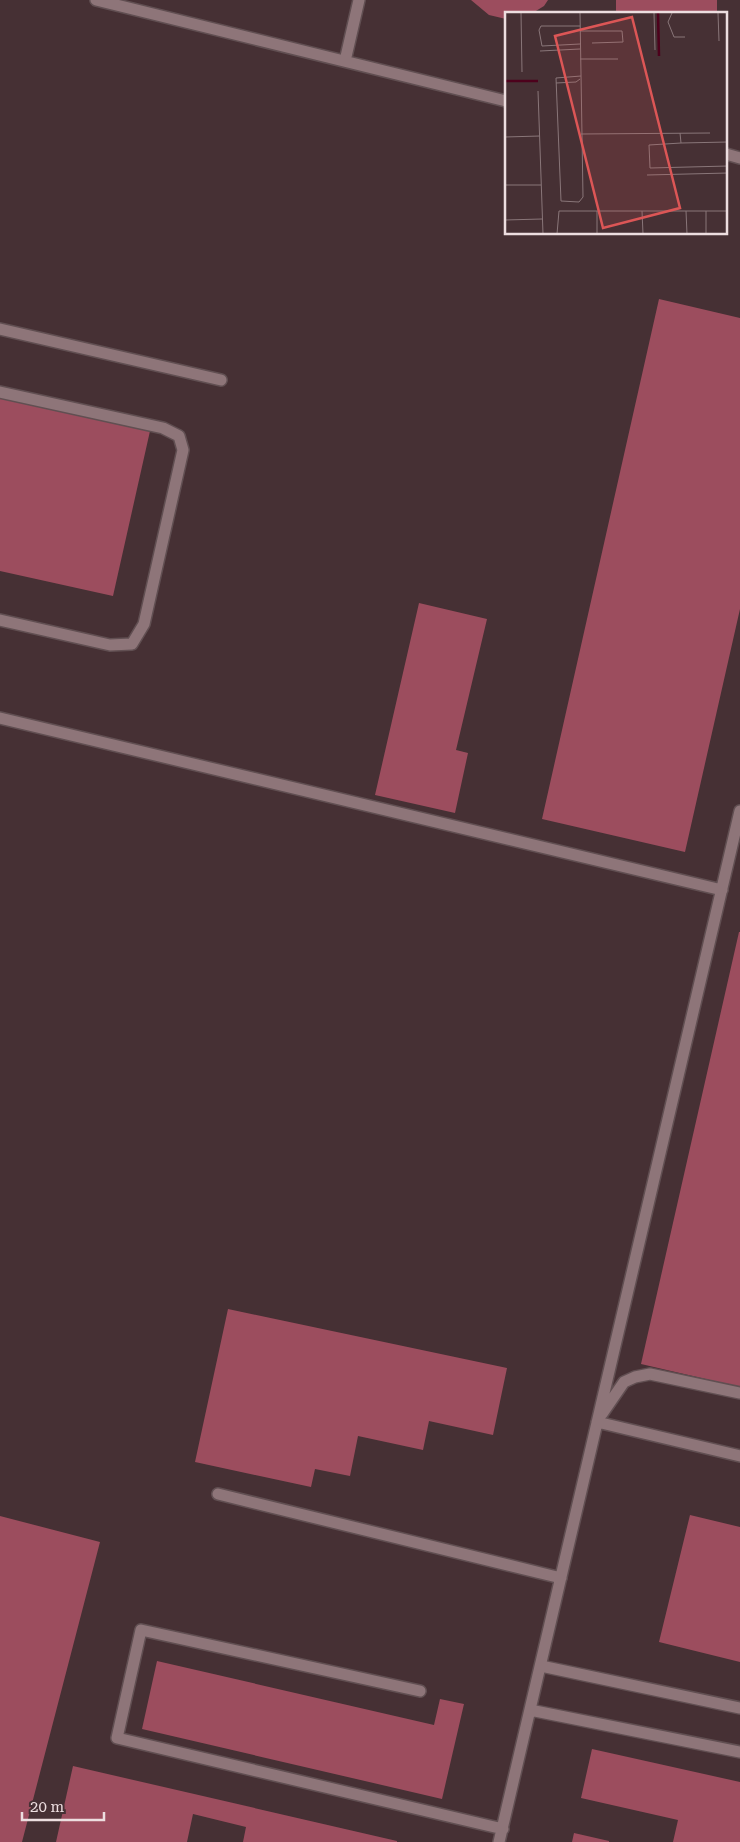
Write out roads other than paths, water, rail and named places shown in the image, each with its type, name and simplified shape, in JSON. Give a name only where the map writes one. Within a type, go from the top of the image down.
[{"type":"lane","points":[[96,0],[505,100]]},
{"type":"lane","points":[[346,61],[359,0]]},
{"type":"lane","points":[[0,329],[220,380]]},
{"type":"lane","points":[[0,392],[163,428],[179,436],[183,450],[144,624],[132,644],[110,645],[0,620]]},
{"type":"lane","points":[[0,718],[722,890]]},
{"type":"lane","points":[[499,1842],[740,811]]},
{"type":"lane","points":[[598,1422],[624,1382],[635,1377],[650,1374],[740,1393]]},
{"type":"lane","points":[[598,1422],[740,1456]]},
{"type":"lane","points":[[218,1494],[561,1578]]},
{"type":"lane","points":[[420,1691],[141,1630],[117,1738],[503,1829]]},
{"type":"lane","points":[[541,1666],[740,1708]]},
{"type":"lane","points":[[530,1710],[740,1752]]}]
